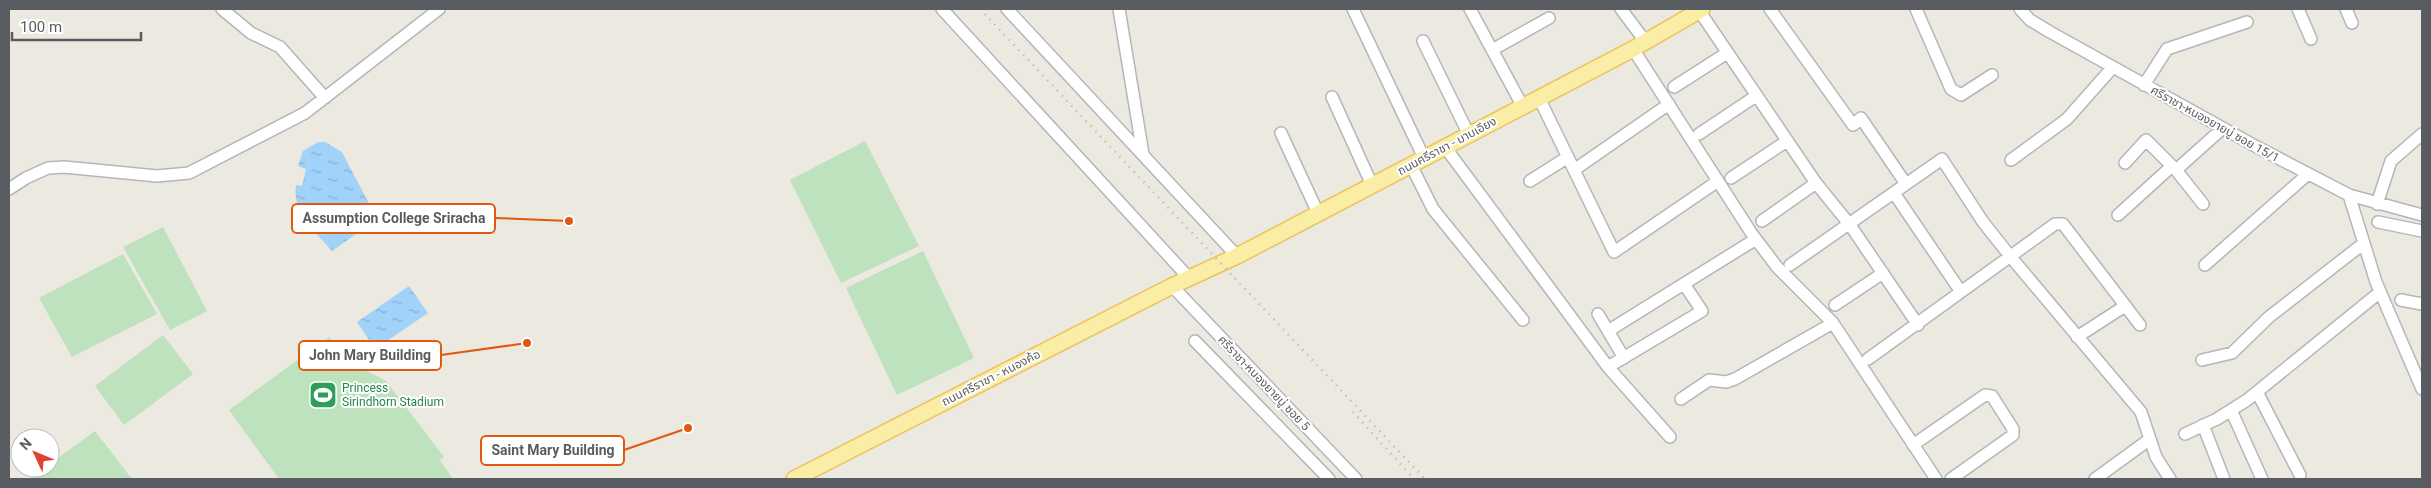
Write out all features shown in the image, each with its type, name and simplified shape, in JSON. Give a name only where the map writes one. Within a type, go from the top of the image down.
[{"type":"main road","name":"ถนนศรีราชา - มาบเอียง","points":[[1189,278],[1237,256],[1418,162],[1639,45],[1700,9]]},
{"type":"main road","name":"ถนนศรีราชา - หนองค้อ","points":[[794,479],[1189,278]]},
{"type":"street","points":[[222,9],[251,33],[280,47],[325,98]]},
{"type":"street","points":[[9,189],[26,178],[48,168],[64,167],[157,176],[189,173],[305,113],[439,9]]},
{"type":"street","points":[[942,9],[1189,278]]},
{"type":"street","points":[[1006,9],[1237,256]]},
{"type":"street","points":[[1119,9],[1143,154]]},
{"type":"street","points":[[1352,9],[1418,162],[1433,209],[1523,320]]},
{"type":"street","points":[[1471,9],[1523,106]]},
{"type":"street","points":[[1621,9],[1669,104],[1756,239],[1777,267],[1833,324],[1936,479]]},
{"type":"street","points":[[1700,9],[1727,53],[1816,184],[1850,225],[1918,324]]},
{"type":"street","points":[[1770,9],[1853,125],[1862,118],[1906,184]]},
{"type":"street","points":[[1916,9],[1951,89],[1961,95],[1992,75]]},
{"type":"street","name":"ศรีราชา-หนองยายบู่ ซอย 15/1","points":[[2020,9],[2030,20],[2144,85],[2308,174],[2349,195],[2422,215]]},
{"type":"street","points":[[2298,9],[2311,40]]},
{"type":"street","points":[[2346,9],[2352,24]]},
{"type":"street","points":[[1492,50],[1549,18]]},
{"type":"street","points":[[2144,85],[2166,50],[2247,22]]},
{"type":"street","points":[[1422,41],[1469,135]]},
{"type":"street","points":[[1674,87],[1727,53]]},
{"type":"street","points":[[2012,160],[2067,119],[2113,67]]},
{"type":"street","points":[[1699,134],[1756,96]]},
{"type":"street","points":[[1332,97],[1372,185]]},
{"type":"street","points":[[1539,98],[1614,252],[1718,181]]},
{"type":"street","points":[[1574,170],[1669,104]]},
{"type":"street","points":[[2118,215],[2223,128]]},
{"type":"street","points":[[1280,133],[1318,213]]},
{"type":"street","points":[[2377,204],[2391,161],[2422,134]]},
{"type":"street","points":[[1731,178],[1787,140]]},
{"type":"street","points":[[2126,163],[2146,140],[2174,168],[2203,204]]},
{"type":"street","points":[[1445,147],[1608,367],[1670,437]]},
{"type":"street","points":[[1530,181],[1568,157]]},
{"type":"street","points":[[1790,265],[1850,225],[1942,159],[1984,222],[2010,256],[2141,412],[2156,457],[2170,479]]},
{"type":"street","points":[[2205,265],[2308,174]]},
{"type":"street","points":[[1762,221],[1816,184]]},
{"type":"street","points":[[1894,193],[1961,292]]},
{"type":"street","points":[[2349,195],[2380,292],[2422,389]]},
{"type":"street","points":[[2378,222],[2422,231]]},
{"type":"street","points":[[1868,359],[2055,224],[2063,224],[2140,325]]},
{"type":"street","points":[[1608,332],[1756,239]]},
{"type":"street","points":[[2202,360],[2232,353],[2269,316],[2364,243]]},
{"type":"street","points":[[1835,305],[1883,274]]},
{"type":"street","points":[[1608,367],[1702,311],[1684,284]]},
{"type":"street","name":"ศรีราชา-หนองยายบู่ ซอย 5","points":[[1172,286],[1356,479]]},
{"type":"street","points":[[2185,434],[2230,410],[2257,392],[2380,292]]},
{"type":"street","points":[[2401,300],[2422,304]]},
{"type":"street","points":[[2077,336],[2125,306]]},
{"type":"street","points":[[1598,314],[1624,358]]},
{"type":"street","points":[[1681,399],[1706,381],[1728,382],[1735,379],[1833,324]]},
{"type":"street","points":[[1195,341],[1328,479]]},
{"type":"street","points":[[2257,392],[2300,475]]},
{"type":"street","points":[[1913,445],[1985,395],[1992,396],[2013,429],[2013,435],[1951,479]]},
{"type":"street","points":[[2230,410],[2262,479]]},
{"type":"street","points":[[2202,426],[2224,479]]},
{"type":"street","points":[[1292,440],[1307,428]]},
{"type":"street","points":[[2095,479],[2150,439]]},
{"type":"green space","points":[[865,141],[919,246],[841,283],[790,180]]},
{"type":"green space","points":[[163,227],[207,311],[170,330],[123,247]]},
{"type":"green space","points":[[923,251],[974,358],[897,395],[846,288]]},
{"type":"green space","points":[[123,254],[157,314],[72,357],[39,298]]},
{"type":"green space","points":[[163,335],[193,374],[124,425],[95,386]]},
{"type":"green space","name":"Princess Sirindhorn Stadium","points":[[329,337],[346,360],[386,381],[444,457],[440,460],[453,479],[279,479],[229,410]]},
{"type":"green space","points":[[95,431],[132,479],[30,479],[60,478],[60,457]]},
{"type":"water","points":[[318,142],[325,142],[342,152],[377,219],[332,251],[306,221],[301,213],[296,195],[296,185],[302,186],[306,169],[298,166],[303,151]]},
{"type":"water","points":[[409,286],[428,313],[375,349],[357,322]]},
{"type":"railway","points":[[980,9],[1425,479]]},
{"type":"railway","points":[[1353,412],[1414,479]]},
{"type":"place","name":"Assumption College Sriracha","points":[[569,221]]},
{"type":"place","name":"John Mary Building","points":[[527,343]]},
{"type":"place","name":"Princess Sirindhorn Stadium","points":[[323,395]]},
{"type":"place","name":"Saint Mary Building","points":[[688,428]]}]
